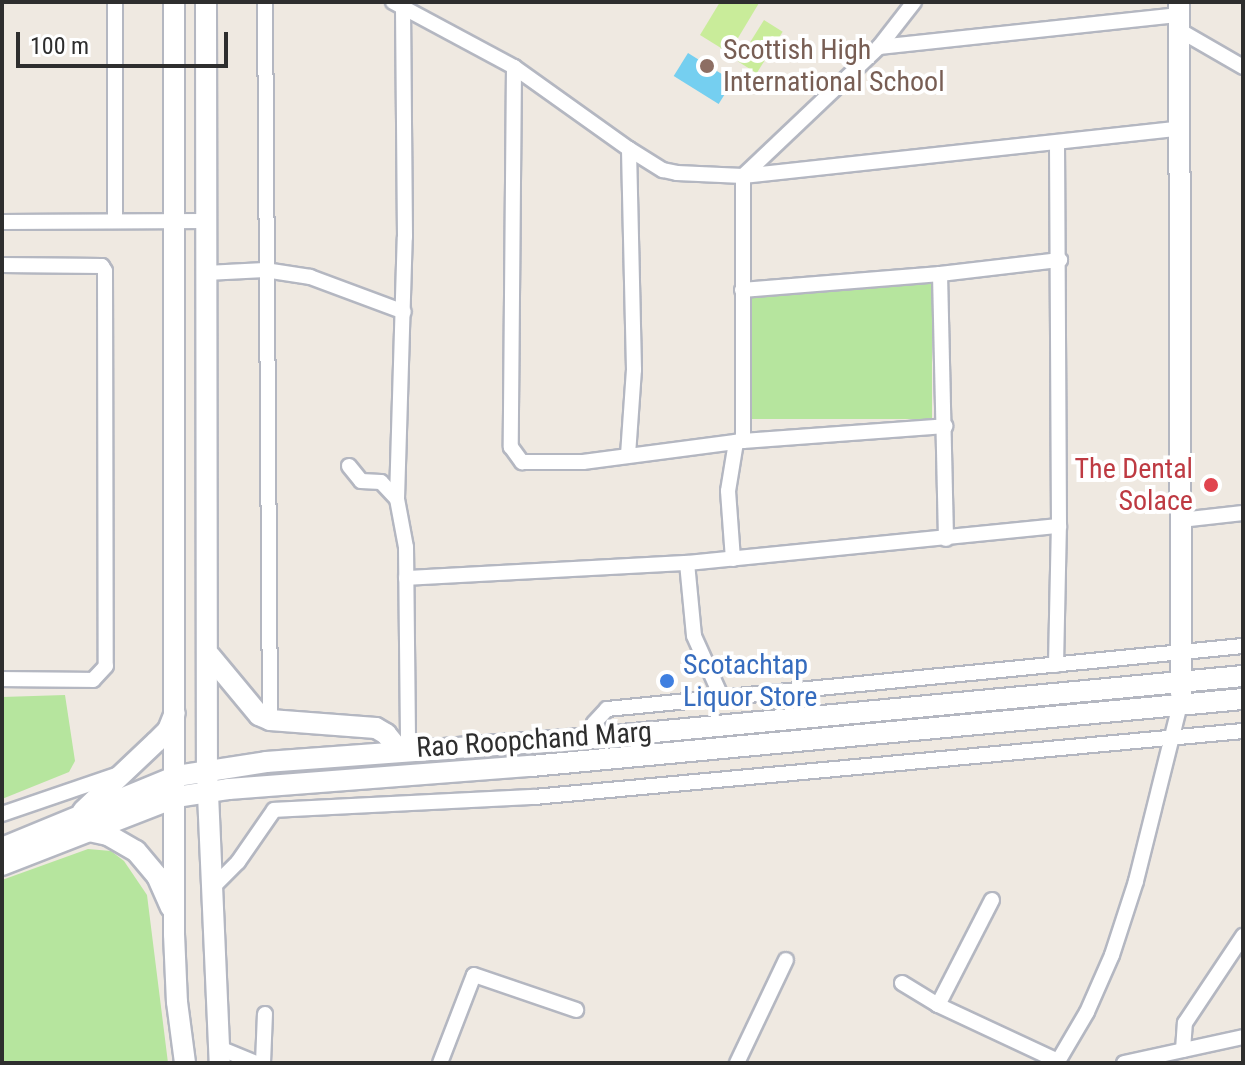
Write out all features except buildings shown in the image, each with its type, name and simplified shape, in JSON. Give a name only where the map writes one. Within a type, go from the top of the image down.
[{"type":"main road","points":[[174,2],[174,914],[177,1002],[185,1063]]},
{"type":"main road","points":[[206,2],[210,656],[207,771],[219,1055]]},
{"type":"main road","points":[[1179,16],[1180,704]]},
{"type":"main road","points":[[210,656],[251,706],[270,720],[376,728],[404,750]]},
{"type":"main road","name":"Rao Roopchand Marg","points":[[176,787],[207,771],[266,762],[591,738],[1243,676]]},
{"type":"main road","name":"Rao Roopchand Marg","points":[[176,787],[208,793],[266,784],[531,766],[1243,699]]},
{"type":"main road","points":[[2,848],[82,825],[121,773],[168,730],[176,710]]},
{"type":"main road","points":[[2,865],[82,825],[176,787]]},
{"type":"main road","points":[[82,825],[123,842],[146,860],[174,914]]},
{"type":"street","points":[[115,2],[115,221]]},
{"type":"street","points":[[265,2],[270,720]]},
{"type":"street","points":[[733,559],[728,491],[740,441],[743,176],[879,47],[914,2]]},
{"type":"street","points":[[404,750],[406,547],[397,499],[404,312],[398,3],[514,67],[663,170],[692,175],[743,176],[1179,129]]},
{"type":"street","points":[[879,47],[1179,16],[1243,67]]},
{"type":"street","points":[[514,67],[511,447],[522,462],[628,455],[740,441],[945,426]]},
{"type":"street","points":[[1056,665],[1060,260],[1057,143]]},
{"type":"street","points":[[628,455],[634,370],[629,149]]},
{"type":"street","points":[[2,222],[206,221]]},
{"type":"street","points":[[742,290],[940,274],[1060,260]]},
{"type":"street","points":[[2,265],[102,266],[105,271],[106,666],[89,681],[2,679]]},
{"type":"street","points":[[206,273],[265,270],[310,277],[404,312]]},
{"type":"street","points":[[940,274],[946,539]]},
{"type":"street","points":[[349,466],[361,481],[381,482],[397,499]]},
{"type":"street","points":[[1181,520],[1243,513]]},
{"type":"street","points":[[406,578],[687,563],[1059,526]]},
{"type":"street","points":[[687,563],[694,636],[721,696]]},
{"type":"street","points":[[591,738],[594,723],[607,709],[1243,646]]},
{"type":"street","points":[[902,983],[938,1005],[1057,1062],[1087,1012],[1112,955],[1136,881],[1180,704]]},
{"type":"street","points":[[211,889],[238,862],[274,810],[534,797],[1243,731]]},
{"type":"street","points":[[2,814],[121,773]]},
{"type":"street","points":[[938,1005],[992,900]]},
{"type":"street","points":[[1183,1050],[1185,1023],[1243,936]]},
{"type":"street","points":[[737,1063],[786,960]]},
{"type":"street","points":[[440,1063],[474,975],[576,1010]]},
{"type":"street","points":[[263,1063],[265,1014]]},
{"type":"street","points":[[1124,1063],[1243,1037]]},
{"type":"street","points":[[219,1055],[256,1063]]},
{"type":"green space","points":[[720,2],[759,3],[729,53],[700,35]]},
{"type":"green space","points":[[764,20],[783,32],[757,73],[738,62]]},
{"type":"green space","points":[[752,284],[932,284],[932,419],[752,419]]},
{"type":"green space","points":[[65,695],[75,761],[69,772],[2,799],[2,697]]},
{"type":"green space","points":[[88,849],[111,851],[124,861],[147,895],[168,1063],[2,1063],[2,880]]},
{"type":"water","points":[[688,53],[733,81],[719,104],[674,76]]},
{"type":"place","name":"Scottish High International School","points":[[707,66]]},
{"type":"place","name":"The Dental Solace","points":[[1211,485]]},
{"type":"place","name":"Scotachtap Liquor Store","points":[[667,681]]}]
